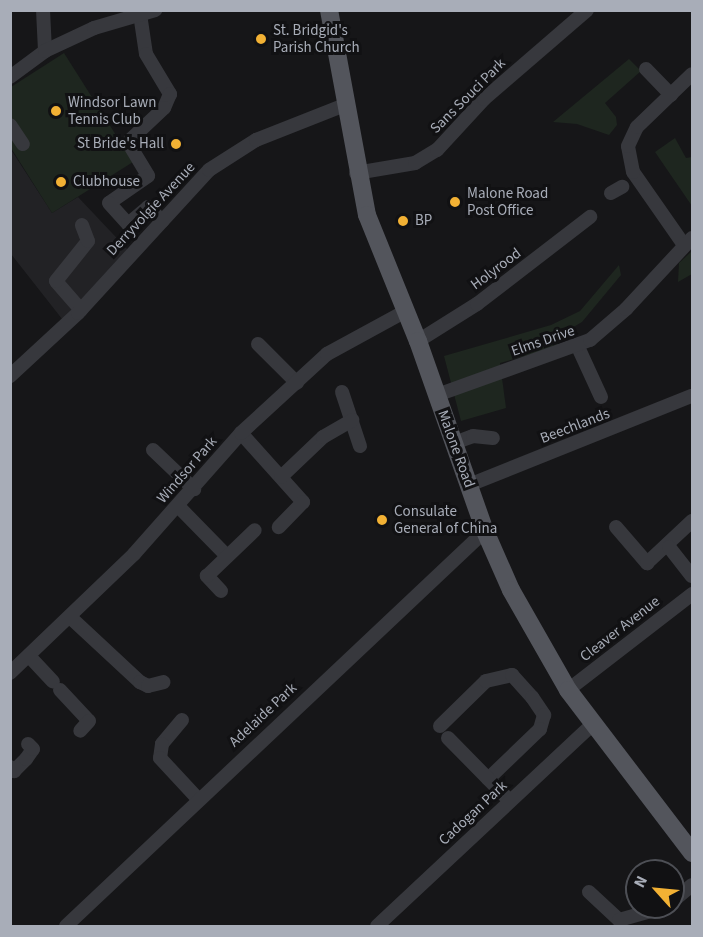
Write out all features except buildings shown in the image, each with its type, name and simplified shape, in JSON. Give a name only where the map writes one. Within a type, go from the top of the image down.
[{"type":"main road","name":"Malone Road","points":[[329,10],[356,173],[376,241],[418,341],[485,531],[511,590],[568,690],[591,725],[690,843]]},
{"type":"street","points":[[43,10],[45,51]]},
{"type":"street","points":[[10,77],[45,51],[94,28],[155,10]]},
{"type":"street","name":"Sans Souci Park","points":[[356,173],[415,163],[437,150],[484,99],[587,10]]},
{"type":"street","points":[[140,14],[146,54],[170,94],[165,108],[130,140],[129,144],[148,176],[109,203],[128,224],[148,207],[162,221]]},
{"type":"street","points":[[646,69],[671,95]]},
{"type":"street","points":[[688,242],[626,185],[631,137],[693,74]]},
{"type":"street","name":"Derryvolgie Avenue","points":[[10,376],[81,310],[209,170],[256,140],[345,105]]},
{"type":"street","points":[[10,125],[22,144]]},
{"type":"street","name":"Holyrood","points":[[418,341],[477,304],[590,217]]},
{"type":"street","points":[[81,310],[56,281],[88,241],[82,225]]},
{"type":"street","name":"Elms Drive","points":[[437,395],[578,347],[613,322],[688,242]]},
{"type":"street","name":"Windsor Park","points":[[10,673],[179,507],[241,433],[327,354],[405,310]]},
{"type":"street","points":[[258,344],[297,383]]},
{"type":"street","points":[[578,347],[601,397]]},
{"type":"street","points":[[342,392],[360,446]]},
{"type":"street","name":"Beechlands","points":[[469,485],[693,396]]},
{"type":"street","points":[[281,477],[323,437],[353,420]]},
{"type":"street","points":[[241,433],[303,502],[279,527]]},
{"type":"street","points":[[454,443],[472,436],[493,438]]},
{"type":"street","points":[[153,450],[194,489]]},
{"type":"street","points":[[179,507],[227,556]]},
{"type":"street","points":[[616,527],[647,563],[669,547],[678,532],[693,521]]},
{"type":"street","points":[[221,591],[207,576],[255,530]]},
{"type":"street","name":"Adelaide Park","points":[[66,927],[198,799],[485,531]]},
{"type":"street","points":[[669,547],[693,576]]},
{"type":"street","name":"Cleaver Avenue","points":[[568,690],[693,594]]},
{"type":"street","points":[[70,616],[140,682],[148,686],[164,682]]},
{"type":"street","points":[[29,656],[89,722],[80,730]]},
{"type":"street","points":[[440,726],[486,681],[512,675],[532,697],[544,715],[540,729],[488,779]]},
{"type":"street","points":[[182,720],[162,744],[160,758],[198,799]]},
{"type":"street","name":"Cadogan Park","points":[[377,927],[591,725]]},
{"type":"street","points":[[448,738],[510,801]]},
{"type":"street","points":[[10,767],[14,771],[26,759],[33,749],[28,744]]},
{"type":"street","points":[[589,892],[619,921],[626,919]]},
{"type":"shaded area","name":"Windsor Lawn Tennis Club","points":[[64,53],[133,162],[52,213],[11,148],[11,87]]},
{"type":"shaded area","points":[[629,59],[641,71],[605,103],[616,117],[617,125],[609,135],[577,124],[553,122]]},
{"type":"shaded area","points":[[675,138],[686,158],[692,157],[692,206],[655,152]]},
{"type":"shaded area","points":[[10,148],[52,213],[78,197],[130,252],[66,324],[11,254]]},
{"type":"shaded area","points":[[692,251],[692,274],[678,282],[679,263]]},
{"type":"shaded area","points":[[619,265],[621,275],[582,322],[565,332],[556,347],[500,363],[506,408],[461,421],[444,356],[551,325],[580,311]]},
{"type":"place","name":"St. Bridgid's Parish Church","points":[[261,39]]},
{"type":"place","name":"Windsor Lawn Tennis Club","points":[[56,111]]},
{"type":"place","name":"St Bride's Hall","points":[[176,144]]},
{"type":"place","name":"Clubhouse","points":[[61,182]]},
{"type":"place","name":"Malone Road Post Office","points":[[455,202]]},
{"type":"place","name":"BP","points":[[403,221]]},
{"type":"place","name":"Consulate General of China","points":[[382,520]]}]
